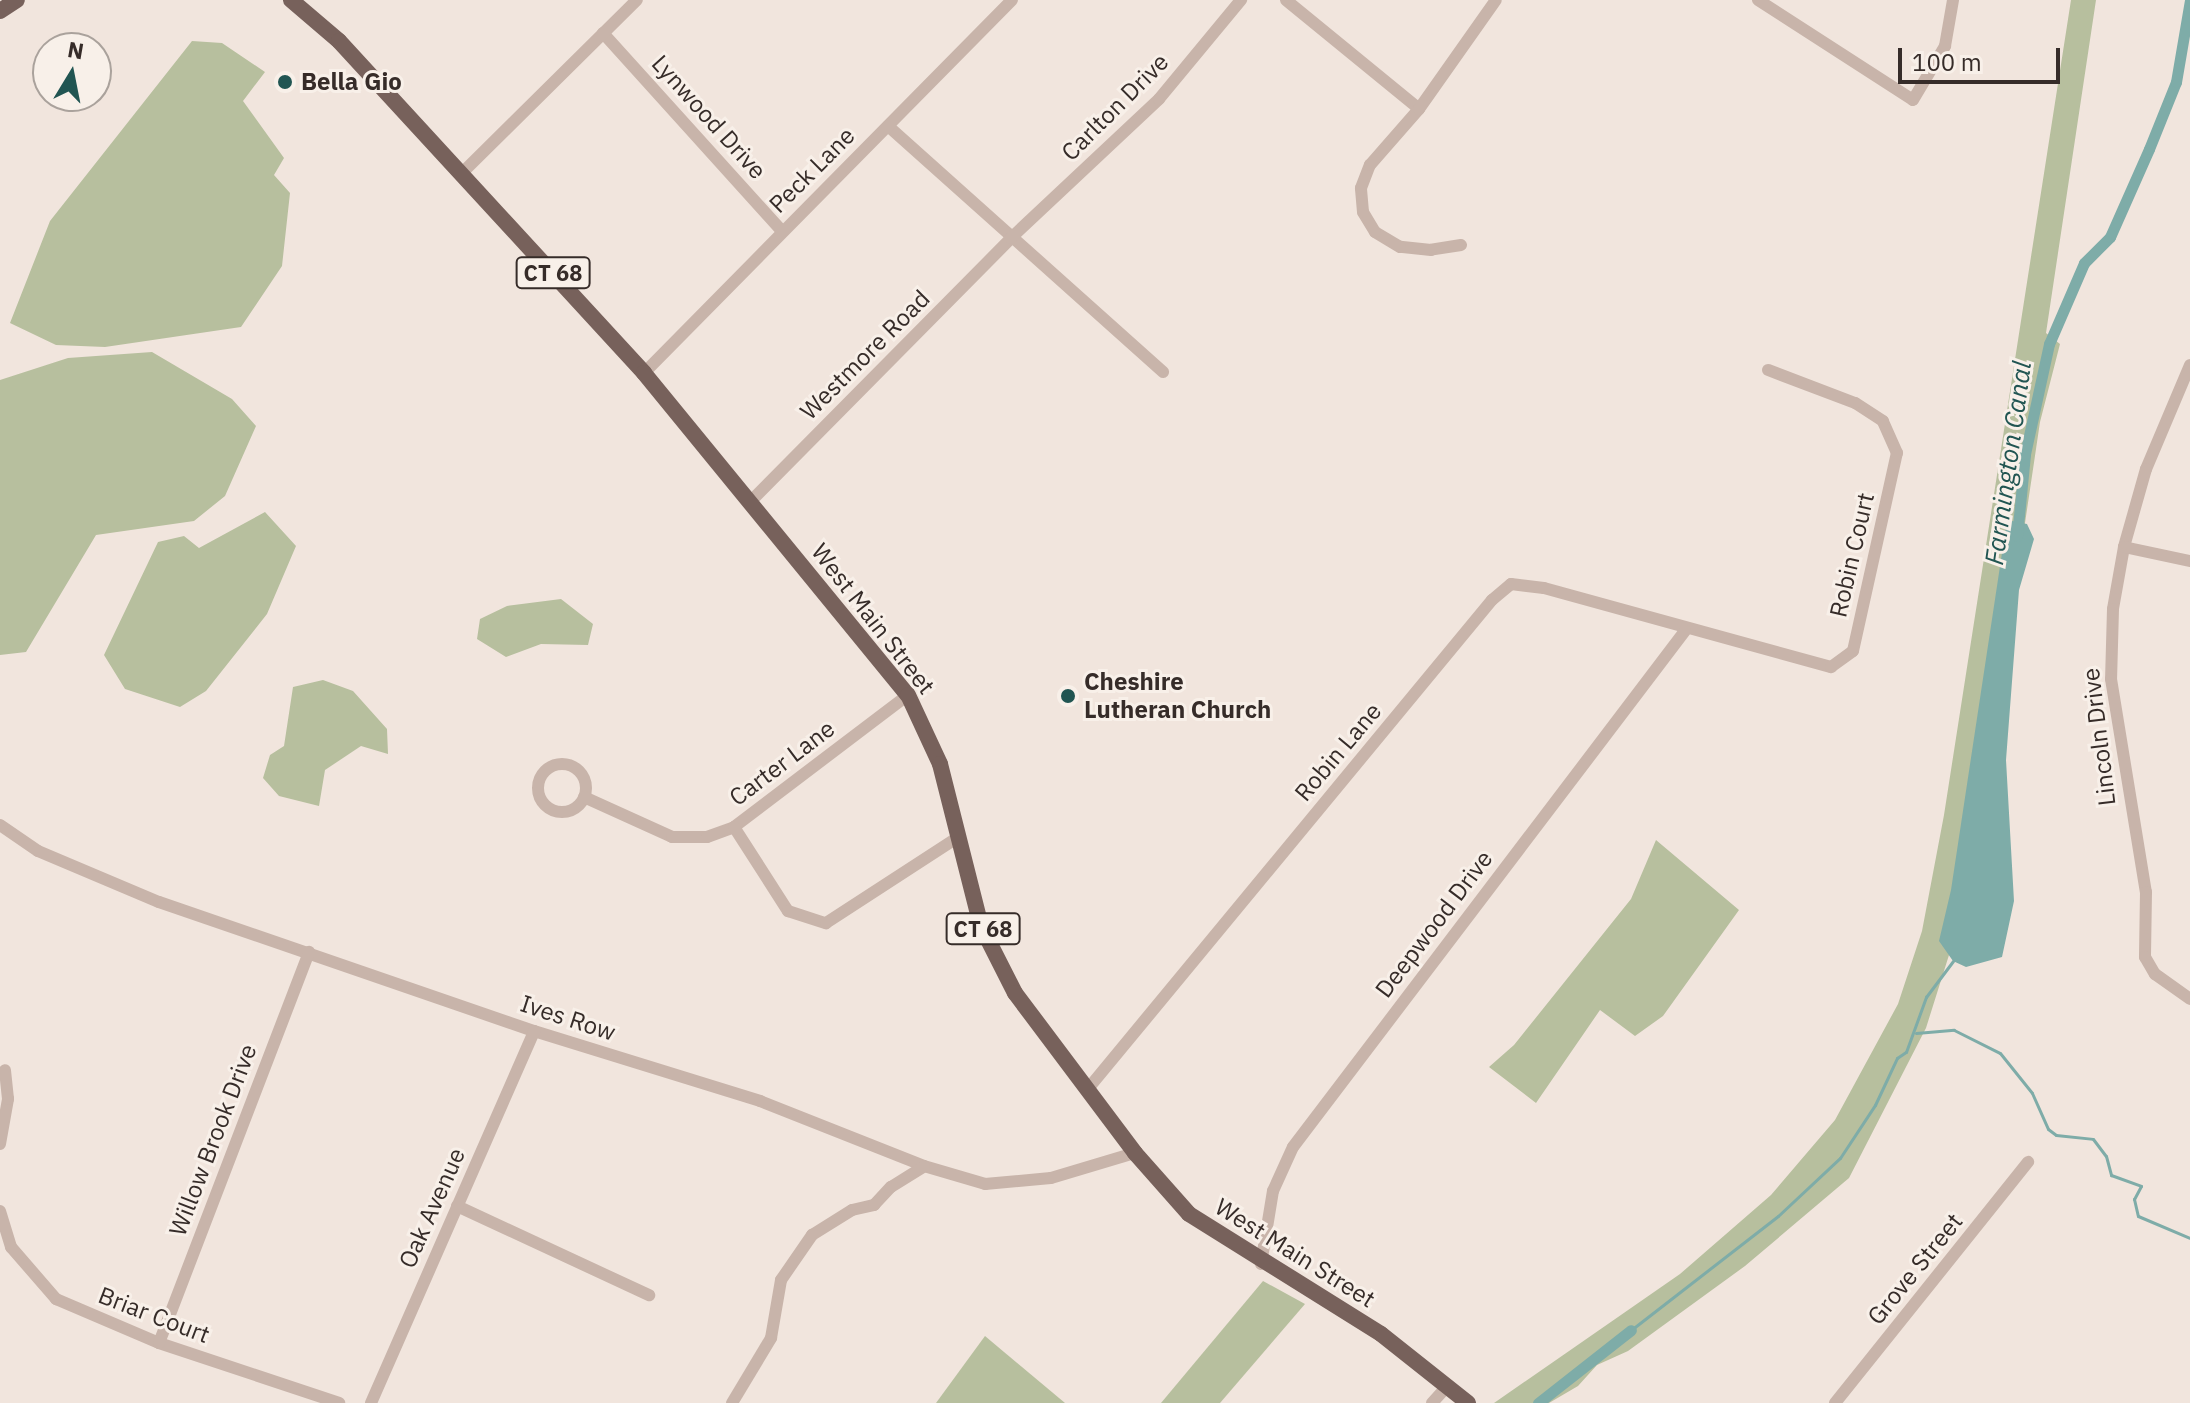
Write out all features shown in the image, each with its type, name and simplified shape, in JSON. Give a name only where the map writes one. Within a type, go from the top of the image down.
[{"type":"main road","points":[[0,11],[17,0]]},
{"type":"main road","name":"West Main Street","points":[[291,0],[339,41],[644,373],[908,695],[940,764],[981,926],[1015,993],[1135,1153],[1189,1214],[1261,1264],[1381,1334],[1468,1403]]},
{"type":"main road","name":"West Main Street","points":[[1448,1385],[1483,1403]]},
{"type":"street","points":[[462,173],[637,0]]},
{"type":"street","name":"Peck Lane","points":[[644,373],[1012,0]]},
{"type":"street","name":"Carlton Drive","points":[[1011,238],[1159,99],[1241,0]]},
{"type":"street","points":[[1286,0],[1419,109]]},
{"type":"street","points":[[1461,245],[1431,250],[1400,247],[1375,232],[1363,212],[1361,188],[1370,165],[1419,109],[1496,0]]},
{"type":"street","points":[[1758,0],[1913,100],[1945,46],[1953,0]]},
{"type":"street","name":"Lynwood Drive","points":[[603,33],[782,231]]},
{"type":"street","points":[[888,126],[1163,372]]},
{"type":"street","name":"Westmore Road","points":[[750,502],[1011,238]]},
{"type":"street","name":"Lincoln Drive","points":[[2190,365],[2146,469],[2124,547],[2113,609],[2111,679],[2146,892],[2145,957],[2155,974],[2190,999]]},
{"type":"street","name":"Robin Court","points":[[1685,631],[1831,667],[1853,651],[1897,453],[1883,421],[1855,403],[1768,370]]},
{"type":"street","points":[[2124,547],[2190,561]]},
{"type":"street","name":"Robin Lane","points":[[1087,1090],[1492,600],[1511,584],[1544,588],[1685,631]]},
{"type":"street","name":"Deepwood Drive","points":[[1261,1264],[1273,1191],[1293,1147],[1685,631]]},
{"type":"street","name":"Carter Lane","points":[[584,797],[672,837],[707,837],[734,827],[908,695]]},
{"type":"street","name":"Ives Row","points":[[0,825],[87,875],[534,1031],[760,1101],[924,1166],[985,1184],[1051,1178],[1135,1153]]},
{"type":"street","points":[[734,827],[788,911],[826,923],[957,838]]},
{"type":"street","name":"Willow Brook Drive","points":[[159,1343],[309,952]]},
{"type":"street","name":"Oak Avenue","points":[[371,1403],[534,1031]]},
{"type":"street","points":[[0,1144],[8,1099],[5,1070]]},
{"type":"street","name":"Grove Street","points":[[1835,1403],[2028,1162]]},
{"type":"street","points":[[732,1403],[771,1338],[781,1280],[812,1235],[852,1210],[874,1205],[924,1166]]},
{"type":"street","points":[[457,1206],[649,1295]]},
{"type":"street","name":"Briar Court","points":[[0,1211],[11,1247],[56,1299],[159,1343],[339,1403]]},
{"type":"street","points":[[1432,1403],[1448,1385]]},
{"type":"green space","points":[[2071,0],[2096,0],[2046,333],[2060,344],[2040,422],[1991,752],[1955,936],[1926,1028],[1849,1178],[1745,1266],[1628,1351],[1597,1365],[1578,1386],[1549,1403],[1494,1403],[1680,1274],[1771,1195],[1835,1120],[1898,1004],[1922,931],[1944,815]]},
{"type":"green space","points":[[192,41],[222,43],[265,72],[243,101],[284,158],[274,175],[290,193],[282,266],[241,327],[105,347],[56,345],[10,323],[50,221]]},
{"type":"green space","points":[[152,352],[232,399],[256,426],[225,496],[194,521],[96,535],[26,652],[0,655],[0,380],[68,358]]},
{"type":"green space","points":[[265,512],[296,546],[267,614],[206,691],[180,707],[125,689],[104,655],[158,542],[184,536],[199,548]]},
{"type":"green space","points":[[561,599],[593,624],[588,645],[541,644],[506,657],[477,639],[480,619],[507,606]]},
{"type":"green space","points":[[323,680],[353,691],[387,729],[388,754],[361,746],[325,770],[319,806],[279,796],[263,778],[270,755],[284,746],[293,687]]},
{"type":"green space","points":[[1656,840],[1739,910],[1663,1016],[1635,1036],[1600,1010],[1536,1103],[1489,1067],[1514,1045],[1631,899]]},
{"type":"green space","points":[[1263,1281],[1305,1304],[1220,1403],[1161,1403]]},
{"type":"green space","points":[[985,1336],[1065,1403],[936,1403]]},
{"type":"water","points":[[2007,520],[2027,524],[2034,539],[2019,590],[2006,760],[2014,901],[2002,957],[1966,967],[1953,961],[1939,941],[1951,890]]},
{"type":"waterway","name":"Farmington Canal","points":[[2017,536],[2025,454],[2049,344],[2084,263],[2110,237],[2149,149],[2176,82],[2190,0]]},
{"type":"waterway","points":[[1631,1330],[1778,1216],[1840,1158],[1875,1105],[1897,1058],[1906,1052],[1926,997],[1953,961]]},
{"type":"waterway","points":[[1916,1033],[1954,1030],[2000,1053],[2032,1093],[2048,1129],[2056,1135],[2093,1139],[2106,1156],[2111,1175],[2141,1186],[2134,1199],[2138,1216],[2190,1238]]},
{"type":"waterway","name":"Farmington Canal","points":[[1538,1403],[1631,1330]]},
{"type":"place","name":"Bella Gio","points":[[285,82]]},
{"type":"place","name":"Cheshire Lutheran Church","points":[[1068,696]]}]
